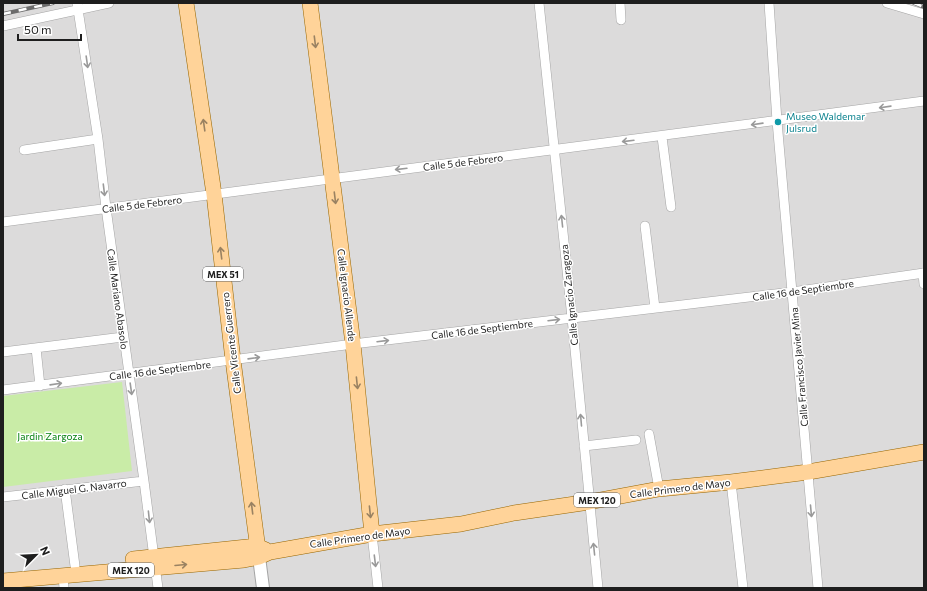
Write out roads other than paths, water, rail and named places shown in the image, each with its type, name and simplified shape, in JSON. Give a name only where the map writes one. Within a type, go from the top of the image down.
[{"type":"main road","name":"Calle Vicente Guerrero","points":[[186,3],[214,194],[233,360],[262,552]]},
{"type":"main road","name":"Calle Ignacio Allende","points":[[310,3],[353,344],[372,534]]},
{"type":"main road","name":"Calle Primero de Mayo","points":[[3,572],[75,566],[154,562],[262,552],[372,534],[461,524],[514,513],[589,502],[660,489],[808,472],[924,452]]},
{"type":"main road","name":"Calle Primero de Mayo","points":[[3,581],[64,582],[154,562]]},
{"type":"street","points":[[3,26],[78,6],[109,3]]},
{"type":"street","name":"Calle Ignacio Zaragoza","points":[[539,3],[572,318],[598,588]]},
{"type":"street","points":[[620,3],[621,20]]},
{"type":"street","name":"Calle Francisco Javier Mina","points":[[770,3],[792,292],[818,588]]},
{"type":"street","points":[[887,3],[924,14]]},
{"type":"street","name":"Calle Mariano Abasolo","points":[[78,6],[98,139],[123,337],[158,588]]},
{"type":"street","name":"Calle 5 de Febrero","points":[[3,222],[924,102]]},
{"type":"street","points":[[662,137],[671,207]]},
{"type":"street","points":[[24,150],[98,139]]},
{"type":"street","points":[[645,226],[655,308]]},
{"type":"street","points":[[924,273],[924,284]]},
{"type":"street","name":"Calle 16 de Septiembre","points":[[3,390],[353,344],[792,292],[924,273]]},
{"type":"street","points":[[3,352],[123,337]]},
{"type":"street","points":[[36,348],[40,386]]},
{"type":"street","points":[[650,434],[660,489]]},
{"type":"street","points":[[584,446],[636,440]]},
{"type":"street","name":"Calle Miguel G. Navarro","points":[[3,497],[144,481]]},
{"type":"street","points":[[731,482],[743,588]]},
{"type":"street","points":[[65,489],[75,566]]},
{"type":"street","name":"Calle Ignacio Allende","points":[[372,534],[378,588]]},
{"type":"street","name":"Calle Vicente Guerrero","points":[[262,552],[263,588]]},
{"type":"railway","points":[[3,14],[53,3]]},
{"type":"railway","points":[[914,3],[924,7]]},
{"type":"place","name":"Museo Waldemar Julsrud","points":[[778,122]]},
{"type":"park label","name":"Jardin Zargoza","points":[[50,436]]}]
